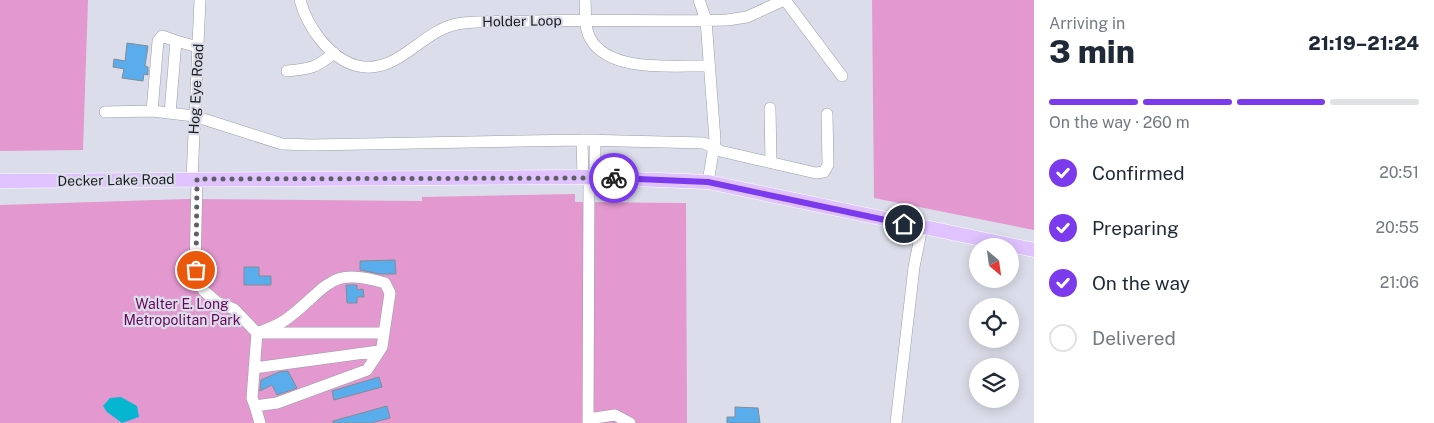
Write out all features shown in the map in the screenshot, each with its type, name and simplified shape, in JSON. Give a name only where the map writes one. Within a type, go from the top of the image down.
[{"type":"main road","name":"Decker Lake Road","points":[[0,181],[589,178],[708,182],[1034,250]]},
{"type":"street","name":"Hog Eye Road","points":[[200,0],[194,116],[196,270],[199,283],[204,291],[217,302],[234,309],[257,333]]},
{"type":"street","name":"Holder Loop","points":[[300,0],[310,24],[320,40],[334,53],[358,66],[378,66],[394,61],[435,33],[456,24],[586,20],[706,20],[747,17],[785,0]]},
{"type":"street","points":[[585,0],[586,20],[590,39],[604,53],[619,61],[631,65],[710,66]]},
{"type":"street","points":[[699,0],[706,20],[715,140],[708,182]]},
{"type":"street","points":[[785,0],[842,76]]},
{"type":"street","points":[[152,111],[158,41],[162,36],[198,47]]},
{"type":"street","points":[[170,113],[176,41]]},
{"type":"street","points":[[287,71],[315,67],[334,53]]},
{"type":"street","points":[[770,108],[771,162]]},
{"type":"street","points":[[105,112],[152,111],[194,116],[282,144],[582,140],[704,143],[714,148],[816,173],[824,172],[828,165],[827,114]]},
{"type":"street","points":[[582,140],[589,178]]},
{"type":"street","points":[[596,140],[589,178],[588,421],[615,415],[630,423]]},
{"type":"street","points":[[896,423],[914,267],[922,227]]},
{"type":"street","points":[[255,406],[277,403],[367,370],[382,347],[390,293],[385,283],[353,276],[340,278],[325,285],[287,320],[257,333]]},
{"type":"street","points":[[257,333],[384,332]]},
{"type":"street","points":[[257,333],[252,398],[260,423]]},
{"type":"street","points":[[254,368],[379,351]]},
{"type":"green space","points":[[0,0],[88,0],[83,150],[0,151]]},
{"type":"green space","points":[[872,0],[1034,0],[1034,230],[874,198]]},
{"type":"green space","name":"Walter E. Long Metropolitan Park","points":[[575,194],[575,202],[686,203],[687,423],[0,423],[0,205],[187,199],[422,201],[422,197]]},
{"type":"water","points":[[121,397],[137,406],[139,417],[122,423],[107,412],[103,406],[110,398]]},
{"type":"building","points":[[127,43],[148,46],[145,66],[148,67],[148,75],[144,74],[143,81],[122,78],[124,69],[113,67],[114,59],[125,61]]},
{"type":"building","points":[[395,260],[396,274],[380,274],[360,270],[360,261]]},
{"type":"building","points":[[244,267],[259,267],[259,276],[271,276],[271,285],[244,285]]},
{"type":"building","points":[[346,285],[357,285],[357,290],[363,289],[364,297],[357,297],[357,303],[347,303]]},
{"type":"building","points":[[288,371],[297,388],[277,395],[272,385],[260,391],[261,380],[279,372]]},
{"type":"building","points":[[379,377],[382,387],[334,400],[332,391]]},
{"type":"building","points":[[387,406],[390,418],[371,423],[333,423],[333,421]]},
{"type":"building","points":[[735,407],[758,408],[760,423],[727,423],[727,417],[735,417]]},
{"type":"way so far","points":[[196,270],[197,179],[614,178]]},
{"type":"route","points":[[614,178],[677,179],[708,182],[904,224]]}]
